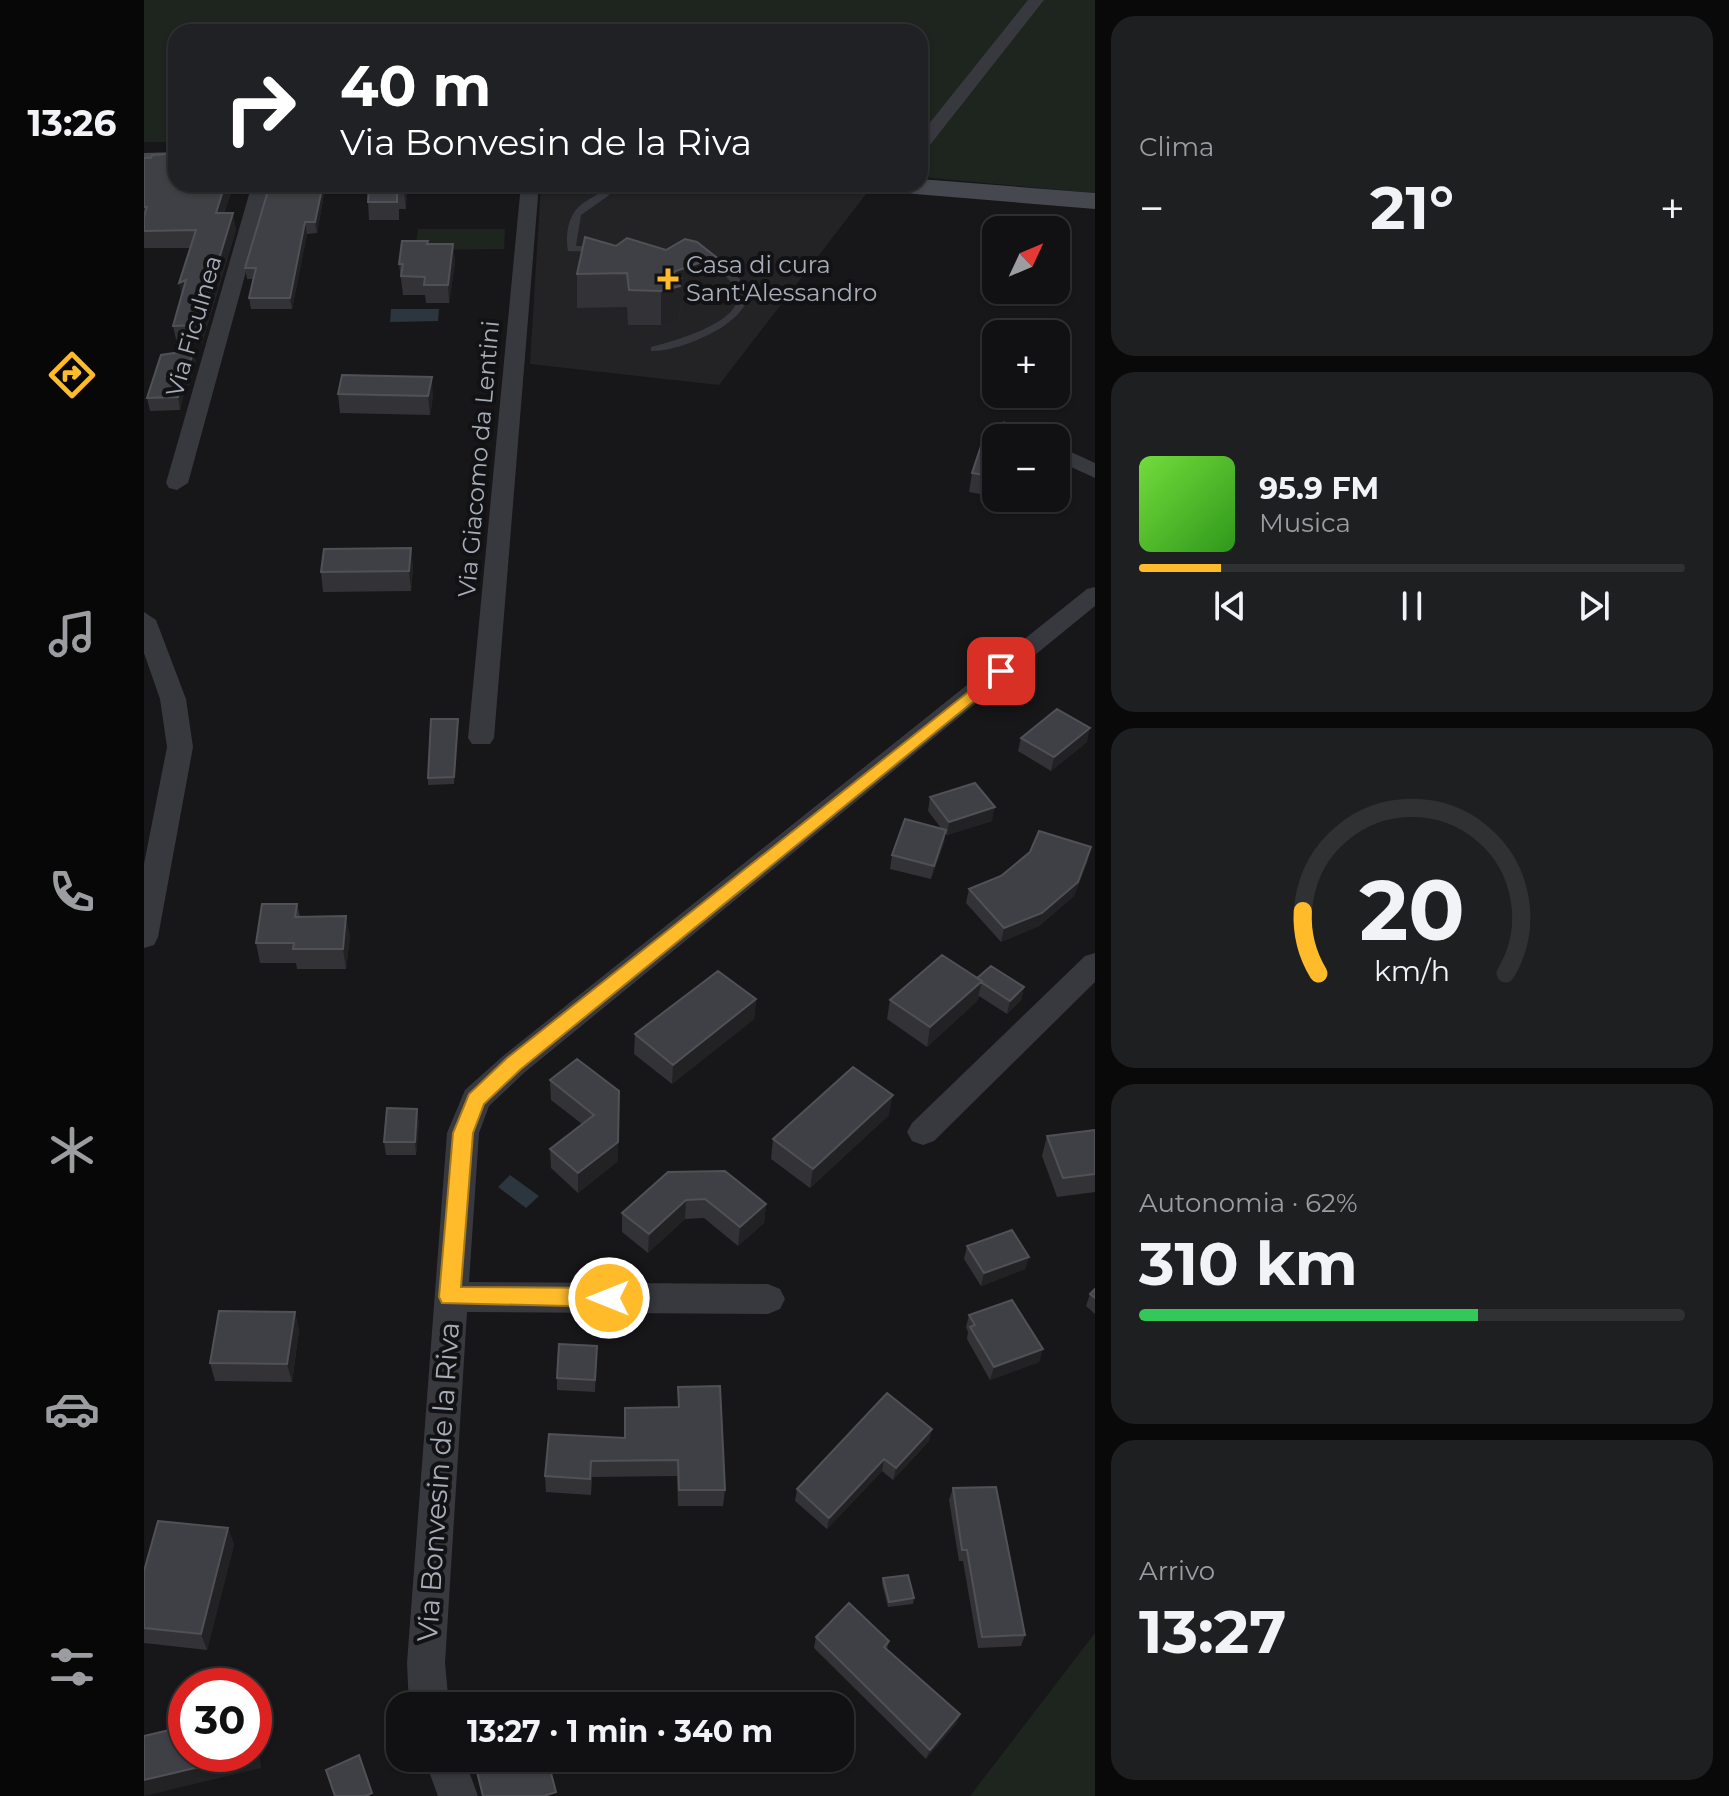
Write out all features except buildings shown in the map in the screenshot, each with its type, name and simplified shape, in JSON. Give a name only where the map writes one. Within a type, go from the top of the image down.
[{"type":"main road","points":[[144,161],[168,160]]},
{"type":"main road","points":[[928,187],[1095,201]]},
{"type":"street","points":[[928,136],[1036,0]]},
{"type":"street","name":"Via Ficulnea","points":[[177,483],[259,192]]},
{"type":"street","name":"Via Giacomo da Lentini","points":[[481,738],[529,192]]},
{"type":"street","points":[[1070,459],[1095,471]]},
{"type":"street","name":"Via Bonvesin de la Riva","points":[[428,1692],[426,1663],[450,1297],[463,1133],[471,1107],[482,1092],[1095,594]]},
{"type":"street","points":[[144,620],[173,699],[180,747],[144,937]]},
{"type":"street","points":[[923,1132],[1095,964]]},
{"type":"street","points":[[450,1297],[768,1299]]},
{"type":"street","points":[[449,1772],[458,1796]]},
{"type":"lane","points":[[607,192],[578,212],[571,249],[616,250]]},
{"type":"lane","points":[[655,349],[694,341],[715,332],[727,324],[741,304],[742,294],[732,276],[688,256]]},
{"type":"shaded area","points":[[144,0],[1095,0],[1095,193],[928,178],[928,24],[168,24],[168,142],[144,142]]},
{"type":"shaded area","name":"Casa di cura Sant'Alessandro","points":[[541,192],[866,194],[719,385],[530,364]]},
{"type":"shaded area","points":[[418,229],[505,229],[504,249],[415,250]]},
{"type":"shaded area","points":[[391,309],[439,309],[438,321],[390,322]]},
{"type":"shaded area","points":[[510,1175],[539,1196],[526,1208],[498,1187]]},
{"type":"shaded area","points":[[1095,1633],[1095,1796],[970,1796]]},
{"type":"place","name":"Casa di cura Sant'Alessandro","points":[[668,279]]},
{"type":"route","points":[[609,1298],[450,1297],[463,1133],[467,1115],[476,1099],[514,1064],[1001,671]]}]
